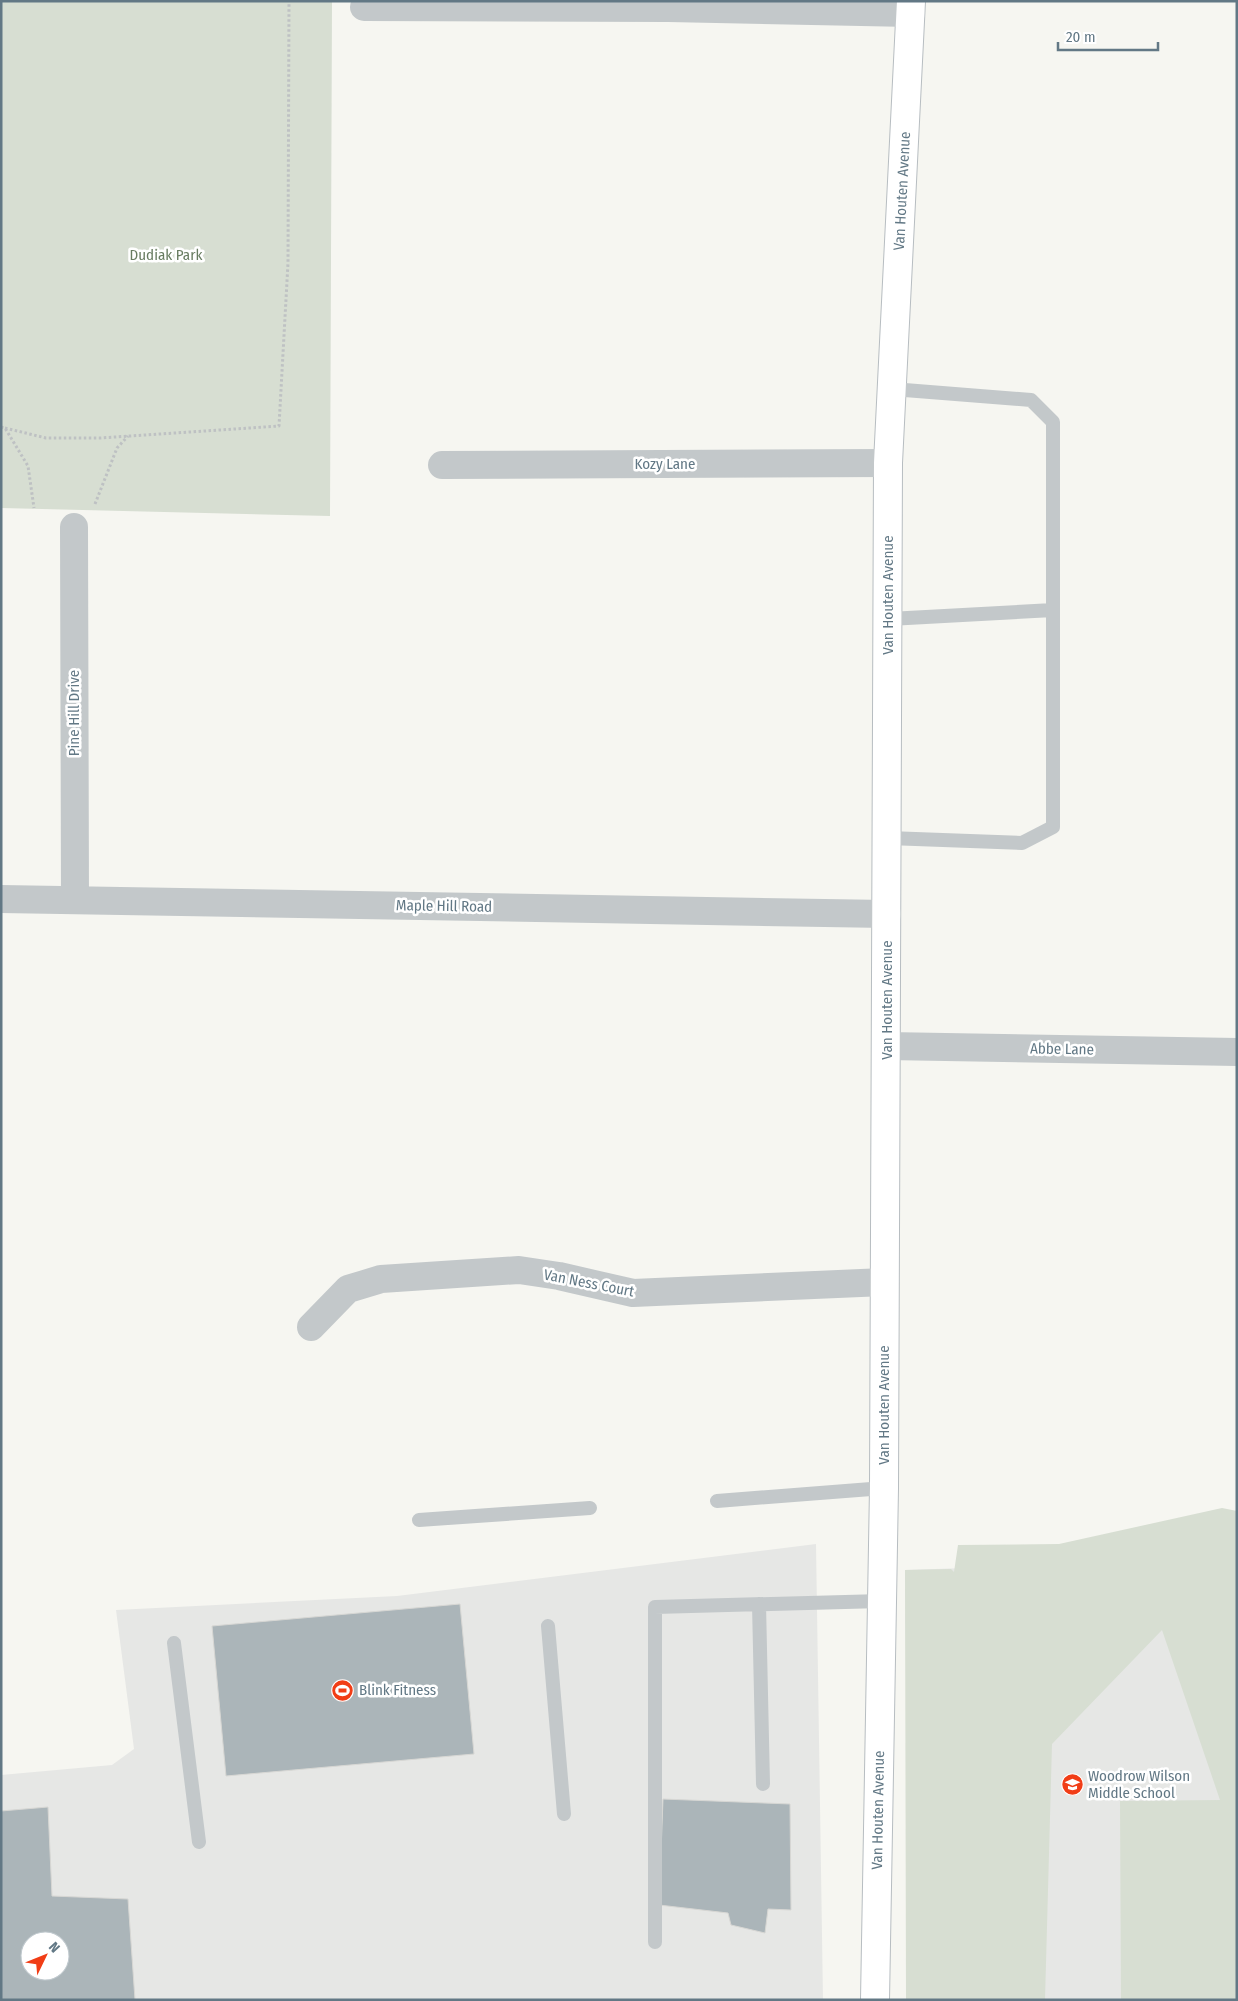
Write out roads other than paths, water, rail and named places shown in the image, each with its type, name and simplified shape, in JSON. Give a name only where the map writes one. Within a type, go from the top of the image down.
[{"type":"main road","name":"Van Houten Avenue","points":[[875,2000],[884,1488],[889,619],[888,463],[911,7]]},
{"type":"street","points":[[364,8],[668,5],[911,7]]},
{"type":"street","name":"Kozy Lane","points":[[442,465],[888,463]]},
{"type":"street","name":"Pine Hill Drive","points":[[74,527],[74,898]]},
{"type":"street","name":"Maple Hill Road","points":[[1,899],[74,898],[886,914]]},
{"type":"street","name":"Abbe Lane","points":[[887,1046],[1237,1052]]},
{"type":"street","name":"Van Ness Court","points":[[311,1327],[348,1289],[381,1279],[519,1270],[559,1276],[633,1293],[884,1282]]},
{"type":"lane","points":[[888,838],[1022,843],[1053,827],[1052,422],[1031,400],[892,389]]},
{"type":"lane","points":[[889,619],[1053,610]]},
{"type":"lane","points":[[717,1501],[884,1488]]},
{"type":"lane","points":[[419,1520],[590,1508]]},
{"type":"lane","points":[[655,1942],[655,1606],[882,1601]]},
{"type":"lane","points":[[759,1604],[763,1784]]},
{"type":"lane","points":[[548,1626],[564,1814]]},
{"type":"lane","points":[[174,1643],[199,1842]]},
{"type":"place","name":"Blink Fitness","points":[[343,1690]]},
{"type":"place","name":"Woodrow Wilson Middle School","points":[[1072,1785]]},
{"type":"park label","name":"Dudiak Park","points":[[166,255]]}]
